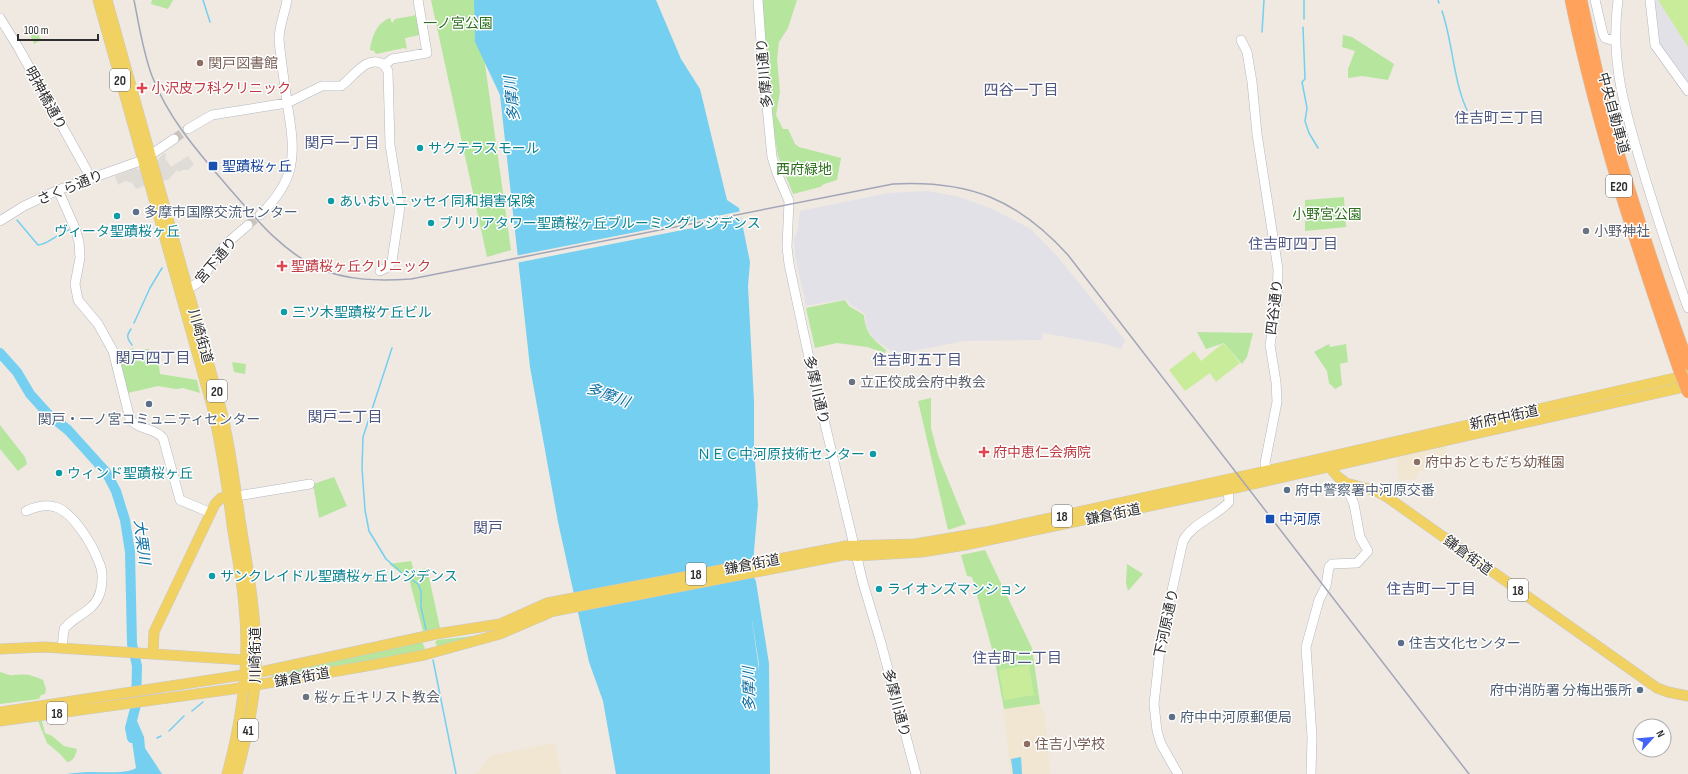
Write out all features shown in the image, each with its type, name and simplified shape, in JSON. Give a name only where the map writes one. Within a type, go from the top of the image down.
[{"type":"highway","name":"中央自動車道","points":[[1572,0],[1581,48],[1623,203],[1688,392]]},
{"type":"highway","name":"中央自動車道","points":[[1581,0],[1607,114],[1656,274],[1688,364]]},
{"type":"main road","name":"川崎街道","points":[[98,0],[147,158]]},
{"type":"main road","name":"川崎街道","points":[[107,0],[147,158],[184,290],[212,406],[233,496],[254,618],[255,685],[248,732],[237,774]]},
{"type":"main road","name":"新府中街道","points":[[1320,458],[1688,375]]},
{"type":"main road","name":"新府中街道","points":[[1329,466],[1688,386]]},
{"type":"main road","name":"鎌倉街道","points":[[0,712],[246,675],[436,634],[500,624],[522,615],[548,608],[852,551],[1010,531],[1228,489],[1320,458],[1341,480],[1348,484],[1376,491],[1387,497],[1657,688],[1688,696]]},
{"type":"main road","name":"鎌倉街道","points":[[852,551],[922,552],[960,546],[1010,531],[1268,475],[1329,466]]},
{"type":"main road","name":"川崎街道","points":[[227,774],[238,730],[246,675],[244,605],[233,496]]},
{"type":"main road","points":[[149,654],[154,632],[211,513],[218,500],[233,496]]},
{"type":"main road","name":"鎌倉街道","points":[[0,721],[244,687],[424,655],[500,634],[548,608]]},
{"type":"main road","points":[[436,634],[432,644],[438,651]]},
{"type":"main road","points":[[420,638],[427,646],[427,650],[424,655]]},
{"type":"main road","points":[[0,649],[30,647],[62,648],[246,660]]},
{"type":"street","points":[[260,215],[279,194],[291,168],[293,149],[279,37],[287,0]]},
{"type":"street","points":[[384,65],[392,59],[427,53],[418,0]]},
{"type":"street","name":"多摩川通り","points":[[758,0],[772,157],[789,201],[787,247],[789,264],[852,551],[879,637],[916,774]]},
{"type":"street","points":[[1595,0],[1603,34],[1605,38],[1615,41]]},
{"type":"street","points":[[1618,0],[1615,41],[1618,75],[1624,108],[1662,231],[1688,308]]},
{"type":"street","points":[[1650,0],[1655,45],[1688,91]]},
{"type":"street","name":"明神橋通り","points":[[0,18],[16,42],[91,178]]},
{"type":"street","name":"四谷通り","points":[[1241,40],[1247,52],[1252,82],[1257,134],[1278,269],[1277,302],[1270,345],[1276,382],[1277,402],[1265,463],[1268,475]]},
{"type":"street","points":[[188,129],[205,118],[218,114],[287,103],[322,86],[341,86],[367,64],[375,62],[384,65],[388,74],[390,145],[400,207],[392,261],[388,266],[380,271]]},
{"type":"street","name":"さくら通り","points":[[0,221],[24,206],[58,190],[147,158],[174,139]]},
{"type":"street","points":[[58,190],[75,228],[79,242],[80,258],[75,284],[78,300],[98,324],[113,351],[130,419],[133,423],[159,434],[163,438],[180,500],[211,513]]},
{"type":"street","name":"宮下通り","points":[[184,290],[195,286],[202,281],[218,253],[248,225]]},
{"type":"street","points":[[233,496],[310,484]]},
{"type":"street","points":[[1311,774],[1312,737],[1306,647],[1319,600],[1326,586],[1328,566],[1332,564],[1357,564],[1368,551],[1360,538],[1354,504],[1348,491],[1348,484]]},
{"type":"street","name":"下河原通り","points":[[1178,774],[1162,744],[1155,718],[1155,692],[1160,640],[1183,541],[1192,529],[1215,515],[1230,502],[1228,489]]},
{"type":"street","points":[[26,511],[36,507],[50,506],[62,509],[75,521],[94,552],[101,568],[102,583],[99,594],[87,611],[64,629],[62,648]]},
{"type":"shaded area","points":[[1654,0],[1688,0],[1688,85],[1658,42]]},
{"type":"shaded area","points":[[164,153],[166,154],[165,158],[171,167],[188,156],[194,164],[188,170],[182,170],[179,172],[177,170],[168,180],[161,181],[157,163],[159,158]]},
{"type":"shaded area","points":[[136,168],[141,171],[146,185],[136,189],[132,183],[126,181],[118,185],[115,176]]},
{"type":"shaded area","points":[[927,191],[960,197],[992,209],[1031,229],[1058,257],[1125,340],[1121,349],[1105,344],[1043,333],[1042,340],[964,341],[908,352],[893,352],[873,338],[866,326],[865,314],[851,305],[846,299],[806,306],[795,255],[794,239],[798,228],[800,211],[889,193]]},
{"type":"shaded area","name":"府中おともだち幼稚園","points":[[1446,445],[1450,459],[1425,465],[1426,470],[1419,471],[1417,478],[1412,480],[1398,479],[1397,457]]},
{"type":"shaded area","name":"住吉小学校","points":[[1040,704],[1045,714],[1050,774],[1010,774],[1004,709]]},
{"type":"shaded area","points":[[555,743],[561,774],[476,774],[491,755]]},
{"type":"green space","points":[[152,0],[173,0],[168,9],[151,4]]},
{"type":"green space","name":"一ノ宮公園","points":[[431,0],[476,0],[511,250],[487,257]]},
{"type":"green space","name":"西府緑地","points":[[762,0],[797,0],[788,28],[779,42],[777,59],[780,92],[776,115],[783,129],[788,129],[795,144],[799,147],[841,158],[837,180],[824,184],[820,187],[793,194],[778,156],[774,133]]},
{"type":"green space","points":[[1658,0],[1688,0],[1688,47]]},
{"type":"green space","points":[[417,15],[420,35],[405,38],[407,49],[404,48],[376,54],[374,51],[370,50],[372,40],[378,27],[385,20],[390,18],[392,23],[395,19]]},
{"type":"green space","points":[[43,26],[45,31],[38,34],[41,40],[34,44],[29,32]]},
{"type":"green space","points":[[1343,35],[1352,37],[1394,64],[1388,80],[1362,76],[1348,78],[1348,69],[1355,51],[1342,47]]},
{"type":"green space","name":"小野宮公園","points":[[1344,197],[1346,227],[1305,231],[1305,200]]},
{"type":"green space","points":[[845,300],[849,306],[864,315],[866,327],[870,335],[886,350],[885,353],[867,347],[837,343],[815,348],[806,308]]},
{"type":"green space","points":[[1197,332],[1253,333],[1247,357],[1242,364],[1224,343],[1206,349]]},
{"type":"green space","points":[[1222,344],[1226,345],[1240,363],[1216,382],[1210,373],[1185,391],[1169,370],[1194,351],[1201,361]]},
{"type":"green space","points":[[1329,344],[1330,347],[1346,344],[1348,362],[1340,364],[1342,385],[1335,389],[1329,383],[1327,371],[1314,352]]},
{"type":"green space","points":[[133,348],[138,354],[143,349],[149,349],[149,358],[158,359],[160,374],[197,380],[200,393],[183,388],[176,389],[158,386],[128,393],[117,356]]},
{"type":"green space","points":[[232,362],[246,364],[245,374],[234,372]]},
{"type":"green space","points":[[931,398],[931,428],[938,455],[966,524],[948,530],[918,401]]},
{"type":"green space","points":[[0,425],[25,457],[27,464],[18,471],[0,449]]},
{"type":"green space","points":[[334,477],[347,506],[319,518],[313,484]]},
{"type":"green space","points":[[985,550],[1032,648],[1040,704],[1004,709],[994,656],[972,577],[967,576],[961,555]]},
{"type":"green space","points":[[411,561],[414,571],[427,568],[440,628],[423,631],[409,579],[389,564]]},
{"type":"green space","points":[[1127,564],[1143,574],[1128,591],[1126,583]]},
{"type":"green space","points":[[473,636],[475,638],[438,647],[435,643],[437,640]]},
{"type":"green space","points":[[422,642],[425,648],[424,650],[371,662],[328,667],[271,677],[272,675]]},
{"type":"green space","points":[[1029,665],[1034,695],[1004,700],[999,670]]},
{"type":"green space","points":[[0,672],[10,675],[28,675],[43,680],[46,689],[45,694],[41,695],[39,699],[0,704]]},
{"type":"green space","points":[[38,721],[42,721],[45,733],[52,736],[64,746],[77,749],[73,759],[67,762],[47,743]]},
{"type":"water","points":[[474,0],[656,0],[681,59],[700,89],[727,200],[739,208],[750,262],[748,286],[754,402],[754,448],[758,505],[754,551],[752,620],[760,677],[761,736],[766,774],[616,774],[603,701],[589,662],[558,522],[530,367],[500,95],[475,42]]},
{"type":"water","points":[[134,714],[144,737],[145,748],[162,774],[67,774],[86,772],[121,772],[136,768],[130,728]]},
{"type":"water","points":[[1021,757],[1022,774],[1013,774],[1011,759]]},
{"type":"pier","points":[[742,211],[743,218],[516,263],[515,256]]},
{"type":"waterway","points":[[203,0],[210,22]]},
{"type":"waterway","points":[[1262,32],[1264,0]]},
{"type":"waterway","points":[[1304,0],[1304,19]]},
{"type":"waterway","points":[[1442,11],[1449,36],[1462,98],[1467,110]]},
{"type":"waterway","points":[[1303,27],[1305,79],[1302,82],[1307,108],[1305,121],[1309,133],[1318,148]]},
{"type":"waterway","points":[[17,220],[38,245],[46,243],[61,233],[69,230]]},
{"type":"waterway","points":[[134,323],[150,288],[162,268]]},
{"type":"waterway","points":[[131,329],[128,333],[128,337],[132,345]]},
{"type":"waterway","points":[[392,348],[363,437],[362,468],[365,510],[369,531],[386,559],[418,584],[421,591],[421,607],[426,630]]},
{"type":"waterway","name":"大栗川","points":[[0,353],[17,372],[30,394],[48,414],[68,430],[106,472],[116,491],[125,520],[130,552],[132,644],[137,666],[136,705],[130,728],[132,738]]},
{"type":"waterway","name":"多摩川","points":[[751,582],[764,664],[765,774]]},
{"type":"waterway","points":[[433,660],[456,774]]},
{"type":"waterway","points":[[192,711],[203,702]]},
{"type":"waterway","points":[[169,731],[184,716]]},
{"type":"waterway","points":[[157,738],[161,736]]},
{"type":"tunnel","points":[[174,139],[188,129]]},
{"type":"tunnel","points":[[248,225],[260,215]]},
{"type":"railway","points":[[134,0],[149,67],[159,92],[176,122],[207,162],[249,211],[270,233],[292,252],[318,268],[352,278],[376,280],[411,279],[893,184],[920,184],[968,190],[990,197],[1010,207],[1030,220],[1068,255],[1469,774]]},
{"type":"place","name":"関戸図書館","points":[[200,63]]},
{"type":"place","name":"小沢皮フ科クリニック","points":[[142,88]]},
{"type":"place","name":"サクテラスモール","points":[[420,148]]},
{"type":"place","name":"聖蹟桜ヶ丘","points":[[213,166]]},
{"type":"place","name":"あいおいニッセイ同和損害保険","points":[[331,201]]},
{"type":"place","name":"多摩市国際交流センター","points":[[136,212]]},
{"type":"place","name":"ヴィータ聖蹟桜ヶ丘","points":[[117,216]]},
{"type":"place","name":"ブリリアタワー聖蹟桜ヶ丘ブルーミングレジデンス","points":[[431,223]]},
{"type":"place","name":"小野神社","points":[[1586,231]]},
{"type":"place","name":"聖蹟桜ヶ丘クリニック","points":[[282,266]]},
{"type":"place","name":"三ツ木聖蹟桜ケ丘ビル","points":[[284,312]]},
{"type":"place","name":"立正佼成会府中教会","points":[[852,382]]},
{"type":"place","name":"関戸・一ノ宮コミュニティセンター","points":[[149,404]]},
{"type":"place","name":"府中恵仁会病院","points":[[984,452]]},
{"type":"place","name":"ＮＥＣ中河原技術センター","points":[[873,454]]},
{"type":"place","name":"府中おともだち幼稚園","points":[[1417,462]]},
{"type":"place","name":"ウィンド聖蹟桜ヶ丘","points":[[59,473]]},
{"type":"place","name":"府中警察署中河原交番","points":[[1287,490]]},
{"type":"place","name":"中河原","points":[[1270,519]]},
{"type":"place","name":"サンクレイドル聖蹟桜ヶ丘レジデンス","points":[[212,576]]},
{"type":"place","name":"ライオンズマンション","points":[[879,589]]},
{"type":"place","name":"住吉文化センター","points":[[1401,643]]},
{"type":"place","name":"府中消防署 分梅出張所","points":[[1640,690]]},
{"type":"place","name":"桜ヶ丘キリスト教会","points":[[306,697]]},
{"type":"place","name":"府中中河原郵便局","points":[[1172,717]]},
{"type":"place","name":"住吉小学校","points":[[1027,744]]},
{"type":"district","name":"四谷一丁目","points":[[1021,90]]},
{"type":"district","name":"住吉町三丁目","points":[[1499,118]]},
{"type":"district","name":"関戸一丁目","points":[[342,143]]},
{"type":"district","name":"住吉町四丁目","points":[[1293,244]]},
{"type":"district","name":"関戸四丁目","points":[[153,358]]},
{"type":"district","name":"住吉町五丁目","points":[[917,360]]},
{"type":"district","name":"関戸二丁目","points":[[345,417]]},
{"type":"district","name":"関戸","points":[[488,528]]},
{"type":"district","name":"住吉町一丁目","points":[[1431,589]]},
{"type":"district","name":"住吉町二丁目","points":[[1017,658]]}]
